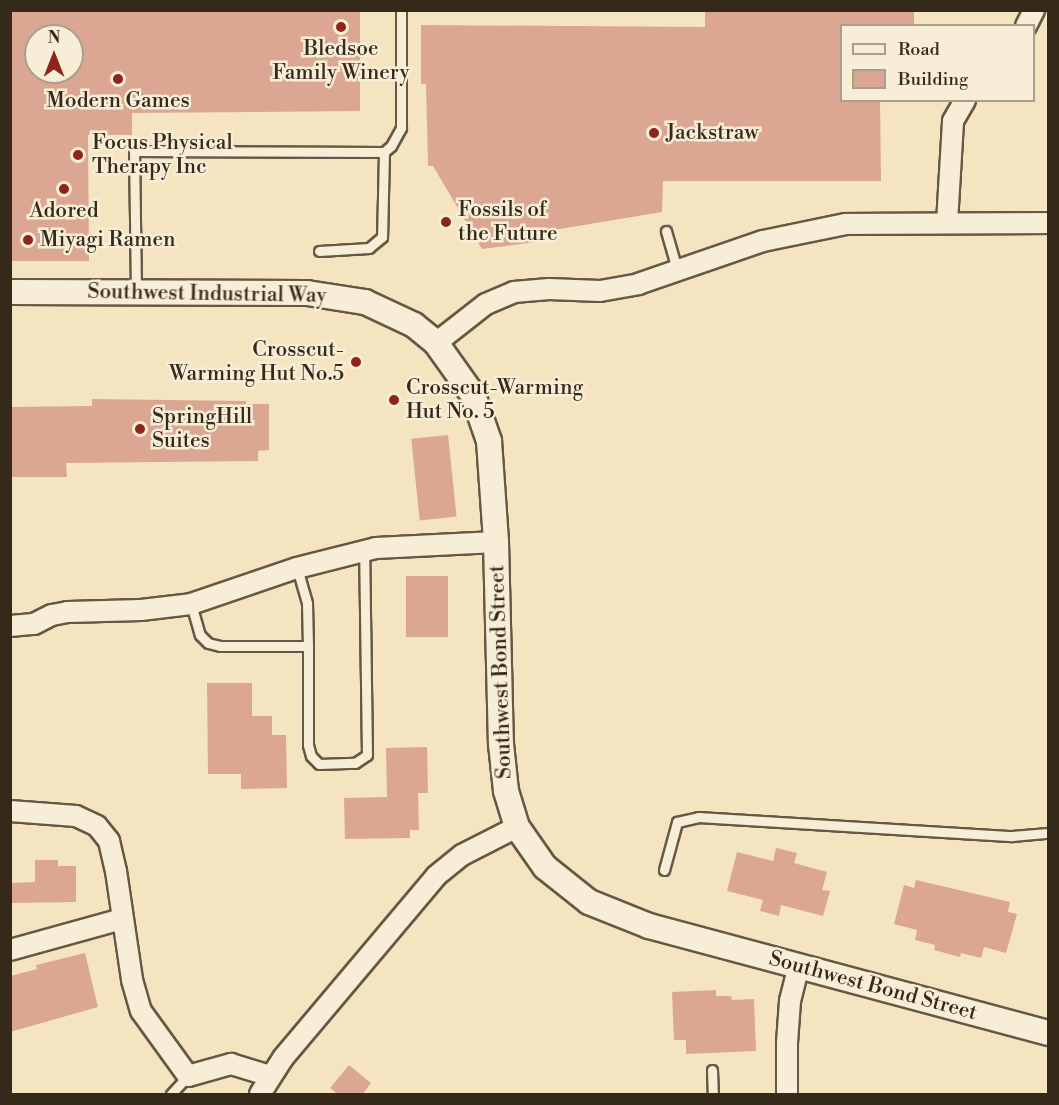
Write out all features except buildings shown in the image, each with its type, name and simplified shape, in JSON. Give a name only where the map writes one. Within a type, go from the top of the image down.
[{"type":"street","points":[[1027,24],[1034,10]]},
{"type":"street","points":[[947,223],[953,121],[964,102]]},
{"type":"street","points":[[436,343],[486,304],[514,292],[549,289],[600,291],[638,284],[763,241],[846,225],[1048,223]]},
{"type":"street","name":"Southwest Industrial Way","points":[[10,292],[264,291],[337,297],[365,302],[391,313],[414,325],[436,343]]},
{"type":"street","name":"Southwest Bond Street","points":[[436,343],[473,395],[489,441],[496,542],[501,744],[506,791],[517,827],[545,867],[589,903],[649,926],[1048,1033]]},
{"type":"street","points":[[10,626],[34,624],[52,615],[68,612],[141,610],[191,604],[297,568],[376,548],[496,542]]},
{"type":"street","points":[[10,811],[65,814],[97,826],[109,841],[116,871],[132,980],[141,1011],[188,1076],[231,1064],[270,1076]]},
{"type":"street","points":[[260,1095],[270,1076],[338,990],[441,871],[462,855],[517,827]]},
{"type":"street","points":[[10,950],[122,919]]},
{"type":"street","points":[[788,1095],[787,1043],[790,1001],[799,966]]},
{"type":"lane","points":[[136,291],[134,151],[384,152],[392,146],[401,128],[401,10]]},
{"type":"lane","points":[[319,251],[369,248],[382,237],[384,152]]},
{"type":"lane","points":[[666,231],[677,270]]},
{"type":"lane","points":[[297,568],[307,603],[308,745],[311,756],[319,764],[356,763],[367,755],[364,551]]},
{"type":"lane","points":[[191,604],[200,635],[208,643],[220,646],[308,646]]},
{"type":"lane","points":[[664,870],[677,822],[698,817],[989,835],[1048,833]]},
{"type":"lane","points":[[712,1070],[712,1095]]},
{"type":"lane","points":[[171,1095],[188,1076]]},
{"type":"place","name":"Bledsoe Family Winery","points":[[341,27]]},
{"type":"place","name":"Modern Games","points":[[118,79]]},
{"type":"place","name":"Jackstraw","points":[[654,133]]},
{"type":"place","name":"Focus Physical Therapy Inc","points":[[78,155]]},
{"type":"place","name":"Adored","points":[[64,189]]},
{"type":"place","name":"Fossils of the Future","points":[[446,222]]},
{"type":"place","name":"Miyagi Ramen","points":[[28,240]]},
{"type":"place","name":"Crosscut- Warming Hut No.5","points":[[356,362]]},
{"type":"place","name":"Crosscut-Warming Hut No. 5","points":[[394,400]]},
{"type":"place","name":"SpringHill Suites","points":[[140,429]]}]
